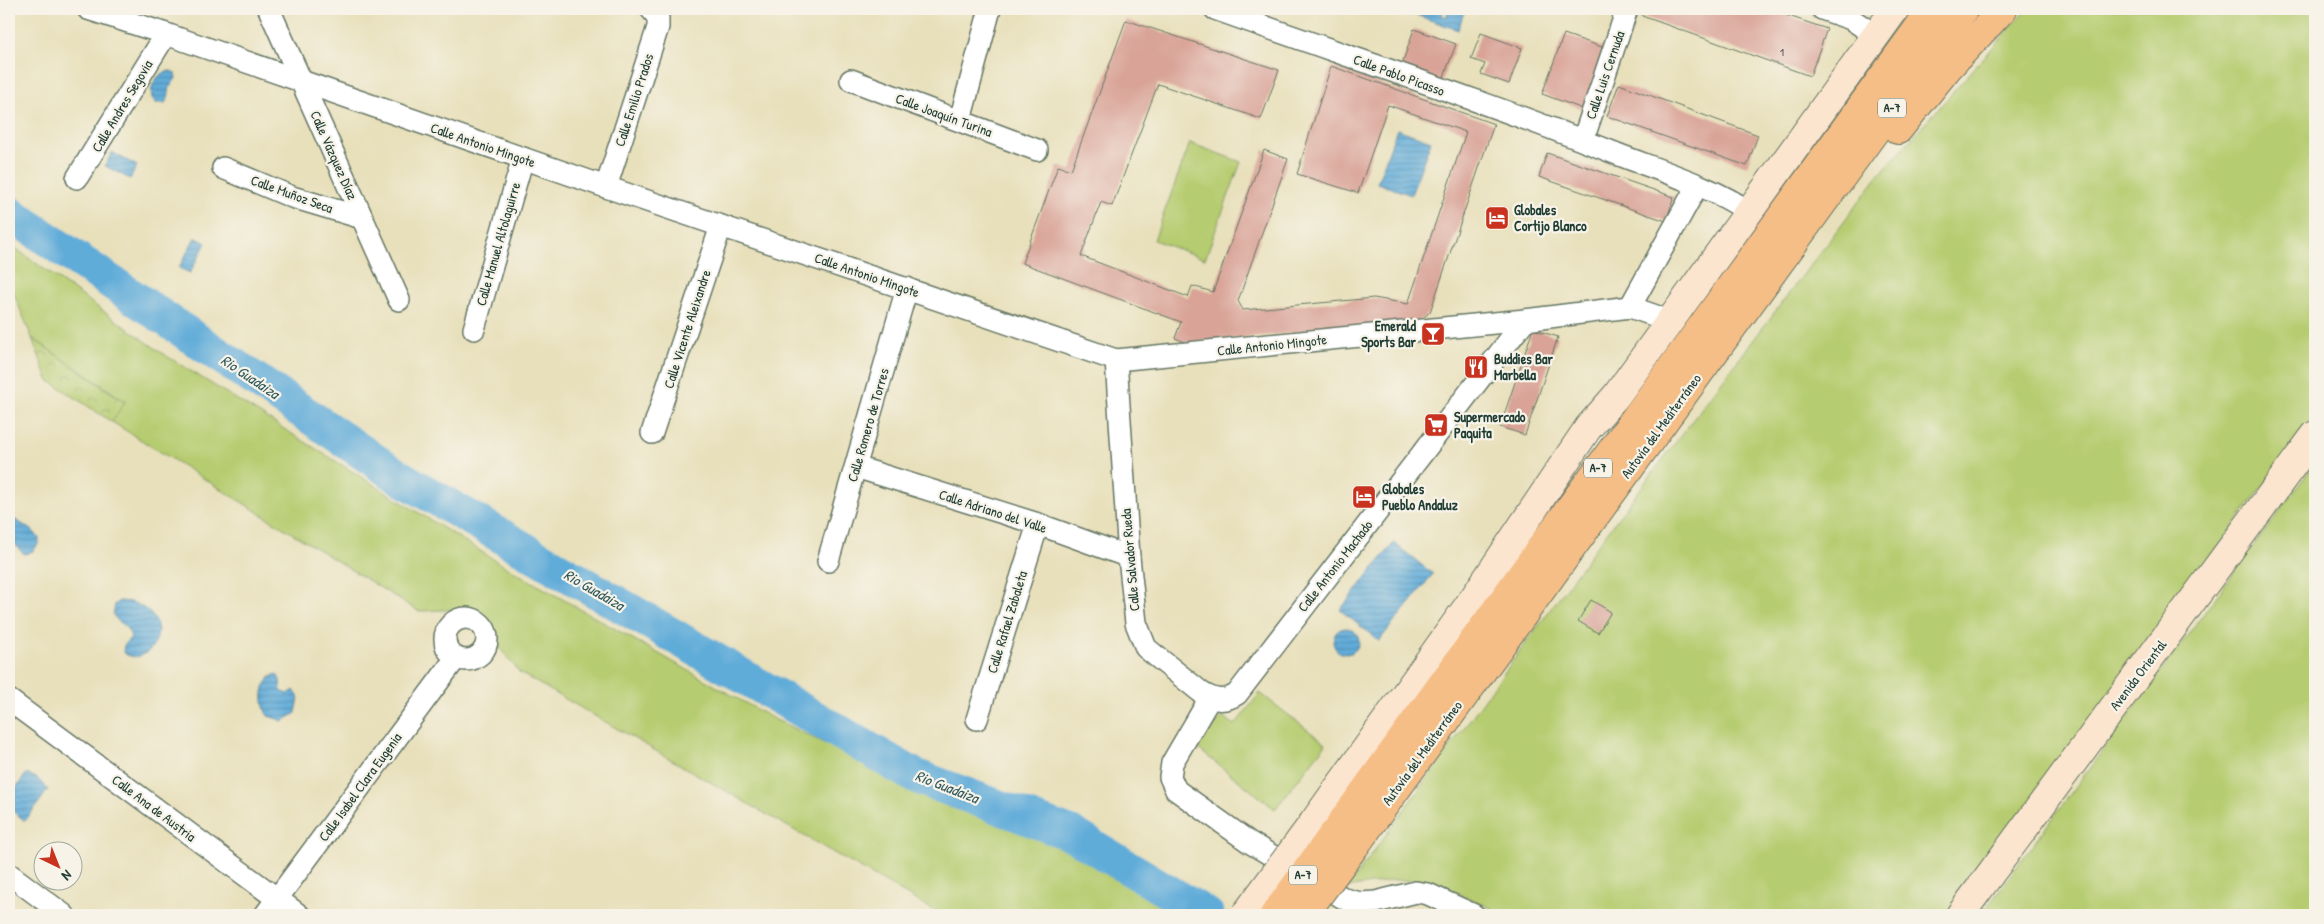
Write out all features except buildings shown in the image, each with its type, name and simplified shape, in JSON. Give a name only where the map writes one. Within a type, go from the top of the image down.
[{"type":"highway","points":[[1864,104],[1886,49],[1911,9]]},
{"type":"highway","name":"Autovía del Mediterráneo","points":[[1274,915],[1932,9]]},
{"type":"highway","name":"Autovía del Mediterráneo","points":[[1304,915],[1333,834],[1821,207],[1964,9]]},
{"type":"highway","points":[[1821,207],[1866,170],[1948,68],[2003,9]]},
{"type":"street","name":"Calle Antonio Mingote","points":[[88,9],[166,34],[606,188],[1116,360],[1525,320],[1630,307],[1656,316],[1668,325]]},
{"type":"street","name":"Calle Vázquez Díaz","points":[[269,9],[399,300]]},
{"type":"street","points":[[960,120],[990,9]]},
{"type":"street","name":"Calle Pablo Picasso","points":[[1215,9],[1583,140],[1697,186],[1738,205],[1748,212]]},
{"type":"street","name":"Calle Luis Cernuda","points":[[1583,140],[1627,9]]},
{"type":"street","points":[[1822,9],[1851,19],[1875,35]]},
{"type":"street","points":[[1245,915],[1333,834],[1473,599],[1588,428],[1616,396],[1895,9]]},
{"type":"street","name":"Calle Emilio Prados","points":[[606,188],[658,26],[658,17],[654,11]]},
{"type":"street","name":"Calle Andres Segovia","points":[[77,178],[166,34]]},
{"type":"street","name":"Calle Joaquín Turina","points":[[851,80],[1037,150]]},
{"type":"street","name":"Calle Manuel Altolaguirre","points":[[474,329],[523,158]]},
{"type":"street","name":"Calle Muñoz Seca","points":[[223,168],[292,197],[362,218]]},
{"type":"street","points":[[1630,307],[1697,186]]},
{"type":"street","name":"Calle Vicente Aleixandre","points":[[652,433],[721,226]]},
{"type":"street","name":"Calle Romero de Torres","points":[[828,561],[907,288]]},
{"type":"street","name":"Calle Antonio Machado","points":[[1210,698],[1223,701],[1237,694],[1525,320]]},
{"type":"street","name":"Calle Salvador Rueda","points":[[1116,360],[1129,556],[1136,622],[1146,648],[1210,698]]},
{"type":"street","name":"Avenida Oriental","points":[[1960,915],[2315,435]]},
{"type":"street","name":"Calle Adriano del Valle","points":[[856,467],[1038,524],[1129,556]]},
{"type":"street","name":"Calle Rafael Zabaleta","points":[[977,719],[1038,524]]},
{"type":"street","name":"Calle Isabel Clara Eugenia","points":[[271,907],[456,658]]},
{"type":"street","points":[[1210,698],[1172,763],[1170,777],[1176,790],[1249,842],[1345,899],[1360,903],[1376,902],[1416,892],[1428,894],[1474,915]]},
{"type":"street","name":"Calle Ana de Austria","points":[[9,700],[271,907],[299,915]]},
{"type":"street","points":[[9,874],[64,915]]},
{"type":"green space","points":[[2027,9],[2315,9],[2315,415],[1948,915],[1506,915],[1431,881],[1395,880],[1347,888],[1593,551],[1879,175]]},
{"type":"green space","points":[[1190,143],[1241,162],[1205,259],[1154,240]]},
{"type":"green space","points":[[9,244],[165,355],[506,567],[772,718],[894,777],[1002,814],[1090,855],[1190,915],[942,915],[520,673],[498,646],[492,621],[476,609],[418,611],[112,422],[125,401],[32,338],[12,289],[9,286]]},
{"type":"green space","points":[[32,338],[125,402],[112,422],[48,380]]},
{"type":"green space","points":[[2315,463],[2315,915],[1981,915]]},
{"type":"green space","points":[[1260,693],[1326,744],[1275,809],[1197,748],[1222,716],[1235,725]]},
{"type":"water","points":[[1418,9],[1444,9],[1442,15],[1446,17],[1449,9],[1465,9],[1458,30],[1416,15]]},
{"type":"water","points":[[171,71],[175,73],[176,78],[170,87],[168,98],[165,103],[156,103],[151,93],[153,84],[162,74]]},
{"type":"water","points":[[1397,129],[1431,141],[1411,195],[1377,183]]},
{"type":"water","points":[[112,152],[137,166],[130,179],[105,166]]},
{"type":"water","points":[[195,237],[206,243],[190,273],[179,268]]},
{"type":"water","points":[[9,516],[32,530],[39,538],[39,543],[33,551],[25,554],[9,539]]},
{"type":"water","points":[[1394,543],[1433,574],[1379,641],[1340,610]]},
{"type":"water","points":[[119,601],[139,605],[145,609],[154,618],[158,628],[153,646],[139,656],[131,656],[123,652],[124,645],[131,637],[126,627],[113,615],[115,604]]},
{"type":"water","points":[[1346,628],[1355,632],[1359,641],[1355,650],[1346,654],[1337,650],[1333,641],[1337,632]]},
{"type":"water","points":[[277,674],[280,680],[281,691],[288,694],[294,690],[299,698],[296,713],[283,721],[268,716],[265,711],[263,698],[267,681],[271,676]]},
{"type":"water","points":[[26,774],[37,778],[48,790],[25,821],[9,808],[9,798]]},
{"type":"waterway","name":"Rio Guadaiza","points":[[9,213],[396,475],[915,776],[1074,835],[1207,915]]},
{"type":"place","name":"Globales Cortijo Blanco","points":[[1497,218]]},
{"type":"place","name":"Emerald Sports Bar","points":[[1433,334]]},
{"type":"place","name":"Buddies Bar Marbella","points":[[1476,367]]},
{"type":"place","name":"Supermercado Paquita","points":[[1436,425]]},
{"type":"place","name":"Globales Pueblo Andaluz","points":[[1364,497]]}]
